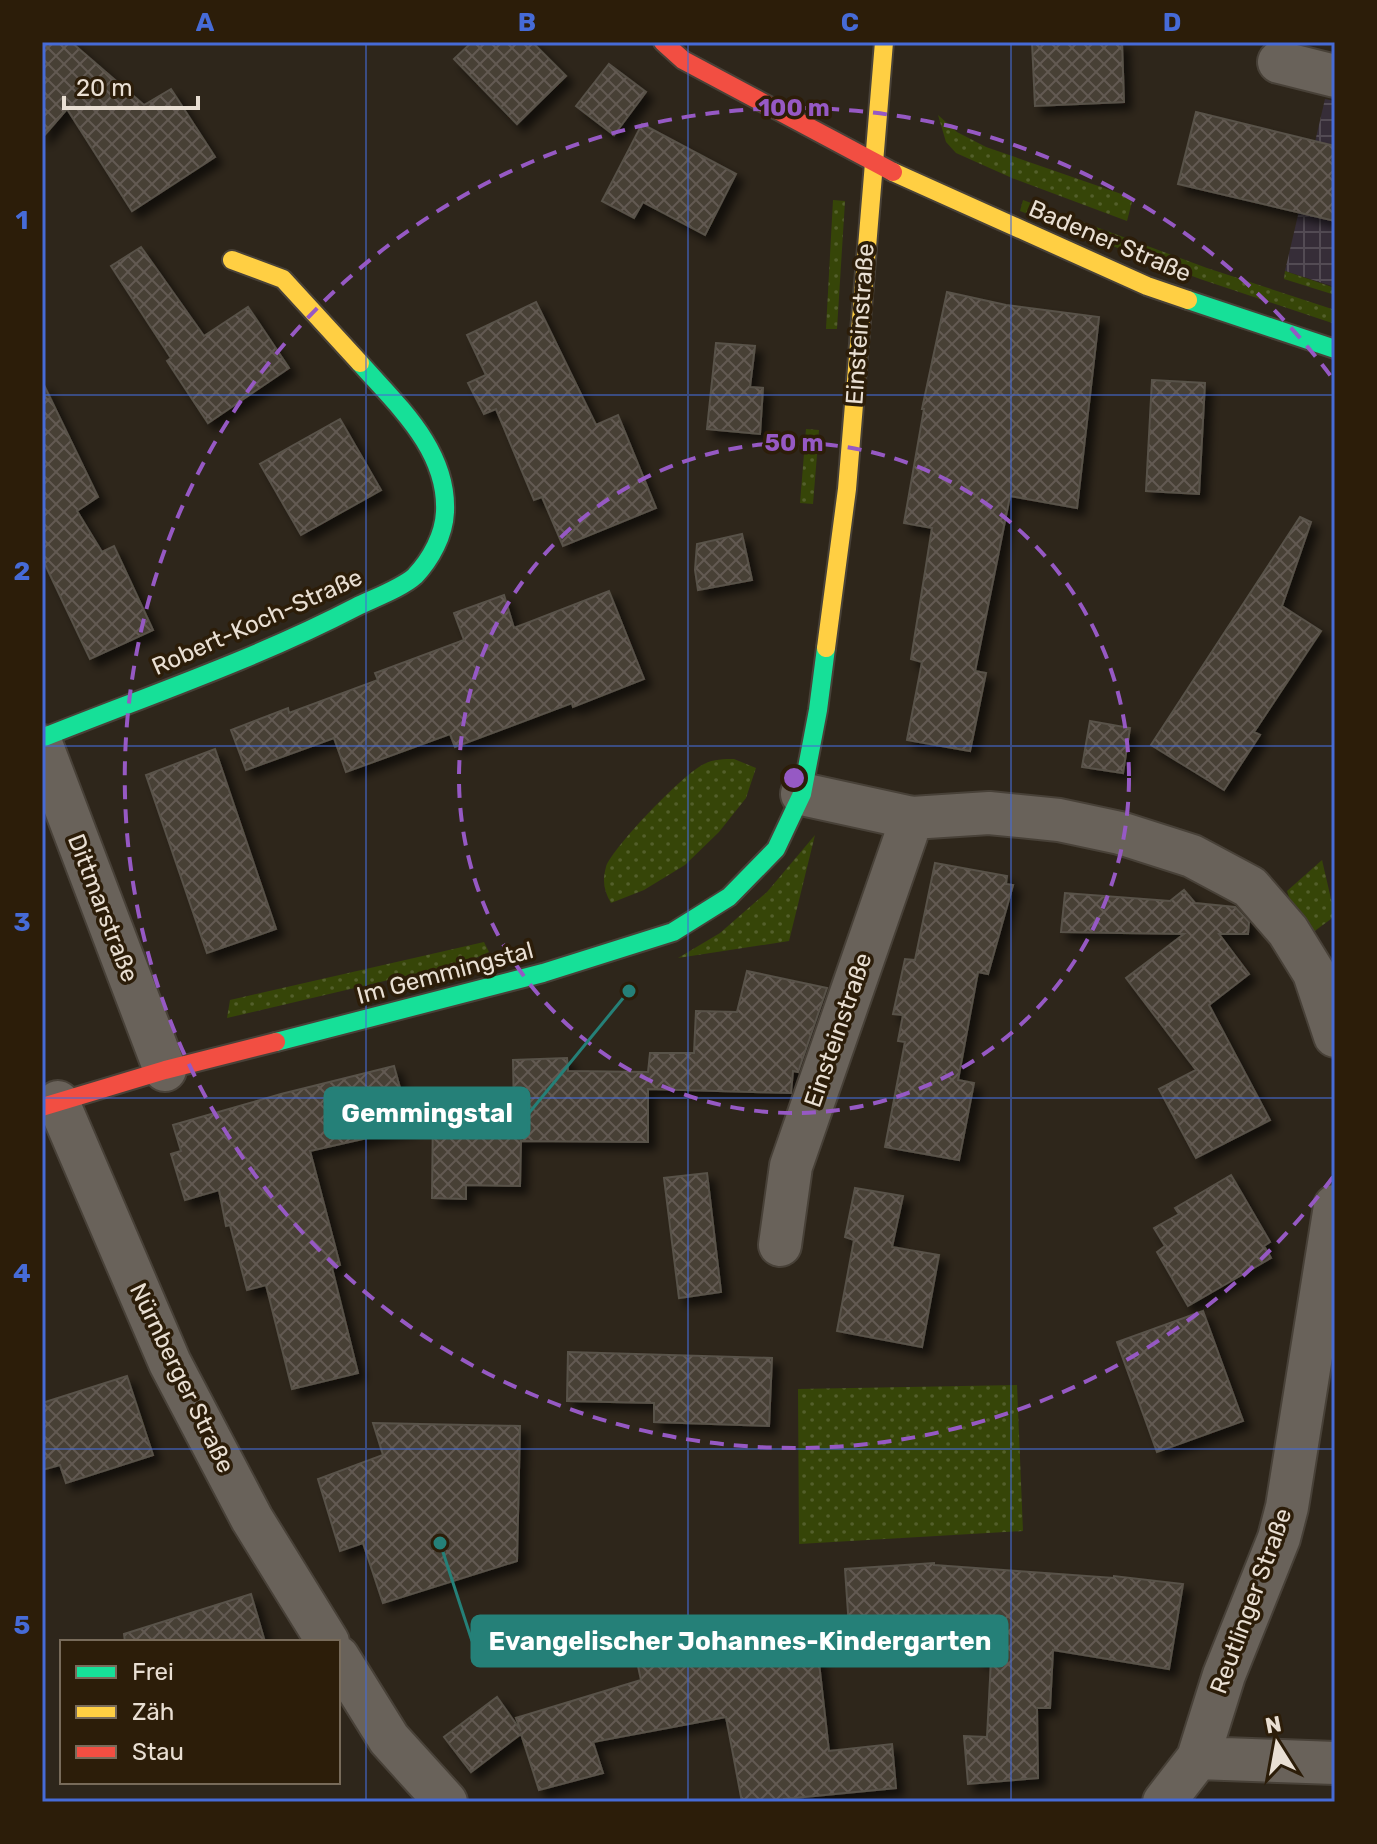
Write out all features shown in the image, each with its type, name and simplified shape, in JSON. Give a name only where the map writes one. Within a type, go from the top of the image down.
[{"type":"street","name":"Badener Straße","points":[[663,42],[683,60],[848,147],[872,163],[1147,286],[1335,349]]},
{"type":"street","name":"Einsteinstraße","points":[[802,794],[818,710],[847,489],[884,42]]},
{"type":"street","points":[[1279,62],[1335,76]]},
{"type":"street","name":"Robert-Koch-Straße","points":[[42,738],[314,629],[413,578],[436,548],[445,512],[441,479],[433,453],[409,418],[283,279],[232,260]]},
{"type":"street","name":"Dittmarstraße","points":[[42,746],[165,1070]]},
{"type":"street","points":[[802,794],[912,818],[989,813],[1059,820],[1120,833],[1192,856],[1250,887],[1288,931],[1314,973],[1335,1036]]},
{"type":"street","name":"Im Gemmingstal","points":[[50,1105],[165,1070],[543,973],[673,932],[729,897],[776,849],[802,794]]},
{"type":"street","name":"Einsteinstraße","points":[[780,1245],[791,1166],[912,818]]},
{"type":"street","name":"Nürnberger Straße","points":[[50,1105],[170,1363],[252,1519],[327,1640]]},
{"type":"street","name":"Reutlinger Straße","points":[[1198,1758],[1224,1675],[1279,1538],[1287,1507],[1335,1206]]},
{"type":"street","points":[[340,1660],[389,1739],[446,1802]]},
{"type":"street","points":[[1164,1802],[1198,1758],[1335,1763]]},
{"type":"shaded area","points":[[1325,99],[1335,101],[1335,287],[1285,271]]},
{"type":"green space","points":[[938,115],[957,132],[986,147],[1133,198],[1127,221],[1012,178],[956,153],[946,142]]},
{"type":"green space","points":[[833,200],[845,201],[837,329],[826,329]]},
{"type":"green space","points":[[1023,200],[1207,268],[1335,310],[1335,324],[1200,279],[1020,211]]},
{"type":"green space","points":[[1285,271],[1335,288],[1335,295],[1284,279]]},
{"type":"green space","points":[[806,429],[819,430],[813,504],[800,503]]},
{"type":"green space","points":[[734,759],[756,768],[746,798],[719,832],[685,865],[644,890],[611,903],[604,886],[606,867],[634,828],[694,770],[712,761]]},
{"type":"green space","points":[[815,835],[789,941],[678,958],[720,933],[767,892]]},
{"type":"green space","points":[[1322,860],[1335,916],[1312,933],[1294,912],[1287,891]]},
{"type":"green space","points":[[484,942],[489,952],[469,961],[227,1018],[230,1000]]},
{"type":"green space","points":[[1017,1385],[1023,1531],[799,1544],[798,1389]]},
{"type":"building","points":[[42,42],[71,42],[144,105],[171,89],[215,157],[132,211],[67,109],[42,138]]},
{"type":"building","points":[[472,42],[532,42],[566,76],[517,124],[454,59]]},
{"type":"building","points":[[1032,42],[1122,42],[1124,102],[1035,106]]},
{"type":"building","points":[[609,64],[646,92],[614,135],[576,106]]},
{"type":"building","points":[[1196,112],[1335,146],[1335,221],[1178,184]]},
{"type":"building","points":[[642,124],[736,174],[705,235],[643,202],[634,218],[602,201]]},
{"type":"building","points":[[141,247],[204,336],[248,307],[289,368],[208,423],[167,361],[171,358],[111,266]]},
{"type":"building","points":[[947,292],[1006,305],[1099,317],[1077,508],[1010,496],[975,671],[986,673],[970,751],[907,740],[922,662],[911,659],[932,528],[904,523],[922,409]]},
{"type":"building","points":[[536,302],[596,425],[618,415],[656,508],[563,546],[542,497],[534,500],[496,409],[484,414],[468,383],[486,375],[467,335]]},
{"type":"building","points":[[716,343],[755,346],[750,387],[763,388],[760,434],[707,429]]},
{"type":"building","points":[[1152,380],[1205,383],[1199,494],[1146,491]]},
{"type":"building","points":[[42,381],[98,497],[77,511],[102,552],[114,546],[153,630],[90,659],[42,558]]},
{"type":"building","points":[[340,419],[381,490],[301,535],[260,464]]},
{"type":"building","points":[[1300,517],[1311,522],[1282,606],[1321,631],[1254,732],[1260,735],[1224,790],[1151,745]]},
{"type":"building","points":[[742,534],[752,580],[698,590],[695,570],[697,544]]},
{"type":"building","points":[[609,591],[644,679],[455,747],[450,734],[346,772],[334,738],[246,770],[231,730],[288,708],[289,713],[378,680],[375,673],[464,640],[454,613],[504,595],[514,628]]},
{"type":"building","points":[[1090,721],[1130,728],[1123,773],[1082,767]]},
{"type":"building","points":[[215,749],[276,929],[207,953],[146,775]]},
{"type":"building","points":[[935,863],[1007,876],[1006,884],[1013,885],[988,974],[978,972],[958,1080],[974,1083],[959,1160],[885,1147],[905,1042],[898,1041],[903,1015],[893,1014],[905,959],[915,960]]},
{"type":"building","points":[[1184,890],[1195,903],[1235,907],[1249,922],[1248,934],[1219,934],[1249,974],[1209,1005],[1270,1120],[1196,1158],[1159,1089],[1196,1070],[1126,978],[1184,934],[1061,932],[1065,893],[1170,901]]},
{"type":"building","points":[[747,971],[827,988],[798,1072],[793,1071],[791,1093],[648,1089],[648,1142],[521,1141],[520,1186],[466,1185],[466,1199],[432,1198],[433,1110],[514,1112],[513,1060],[567,1058],[568,1071],[648,1072],[650,1053],[694,1053],[696,1011],[737,1012]]},
{"type":"building","points":[[394,1066],[411,1128],[310,1151],[340,1265],[332,1268],[358,1373],[292,1389],[266,1285],[247,1290],[230,1225],[226,1226],[219,1190],[185,1200],[171,1154],[181,1151],[173,1125]]},
{"type":"building","points":[[707,1173],[721,1292],[679,1298],[664,1178]]},
{"type":"building","points":[[1231,1175],[1270,1242],[1264,1246],[1271,1258],[1188,1306],[1157,1252],[1165,1246],[1154,1228],[1179,1214],[1175,1208]]},
{"type":"building","points":[[855,1188],[903,1196],[892,1247],[939,1255],[922,1347],[837,1331],[854,1240],[845,1237]]},
{"type":"building","points":[[1203,1311],[1243,1421],[1157,1452],[1117,1342]]},
{"type":"building","points":[[568,1352],[772,1358],[769,1426],[654,1422],[654,1403],[567,1401]]},
{"type":"building","points":[[127,1376],[153,1455],[66,1483],[60,1465],[42,1470],[42,1403]]},
{"type":"building","points":[[373,1423],[520,1426],[517,1561],[383,1603],[363,1543],[340,1551],[318,1479],[383,1455]]},
{"type":"building","points":[[934,1563],[1183,1584],[1169,1669],[1053,1650],[1050,1708],[1037,1708],[1038,1778],[968,1784],[964,1736],[987,1737],[991,1660],[979,1660],[980,1648],[903,1653],[901,1638],[850,1642],[845,1569]]},
{"type":"building","points":[[251,1594],[264,1640],[125,1640],[124,1634]]},
{"type":"building","points":[[692,1641],[696,1661],[817,1645],[829,1751],[892,1744],[896,1788],[784,1799],[784,1802],[742,1802],[726,1717],[593,1742],[603,1773],[539,1790],[521,1734],[471,1772],[444,1737],[497,1697],[521,1731],[516,1718],[641,1680],[635,1652]]},
{"type":"traffic: fast","points":[[1188,300],[1335,349]]},
{"type":"traffic: fast","points":[[42,738],[280,644],[395,589],[421,569],[436,546],[444,521],[444,490],[438,468],[418,430],[360,363]]},
{"type":"traffic: fast","points":[[276,1042],[543,973],[673,932],[729,897],[776,849],[802,794],[826,648]]},
{"type":"traffic: slow","points":[[826,648],[847,489],[884,42]]},
{"type":"traffic: slow","points":[[893,172],[1147,286],[1188,300]]},
{"type":"traffic: slow","points":[[232,260],[283,279],[360,363]]},
{"type":"traffic: jam","points":[[663,42],[683,60],[893,172]]},
{"type":"traffic: jam","points":[[42,1107],[165,1070],[276,1042]]},
{"type":"place","name":"Gemmingstal","points":[[629,991]]},
{"type":"place","name":"Evangelischer Johannes-Kindergarten","points":[[440,1543]]}]
